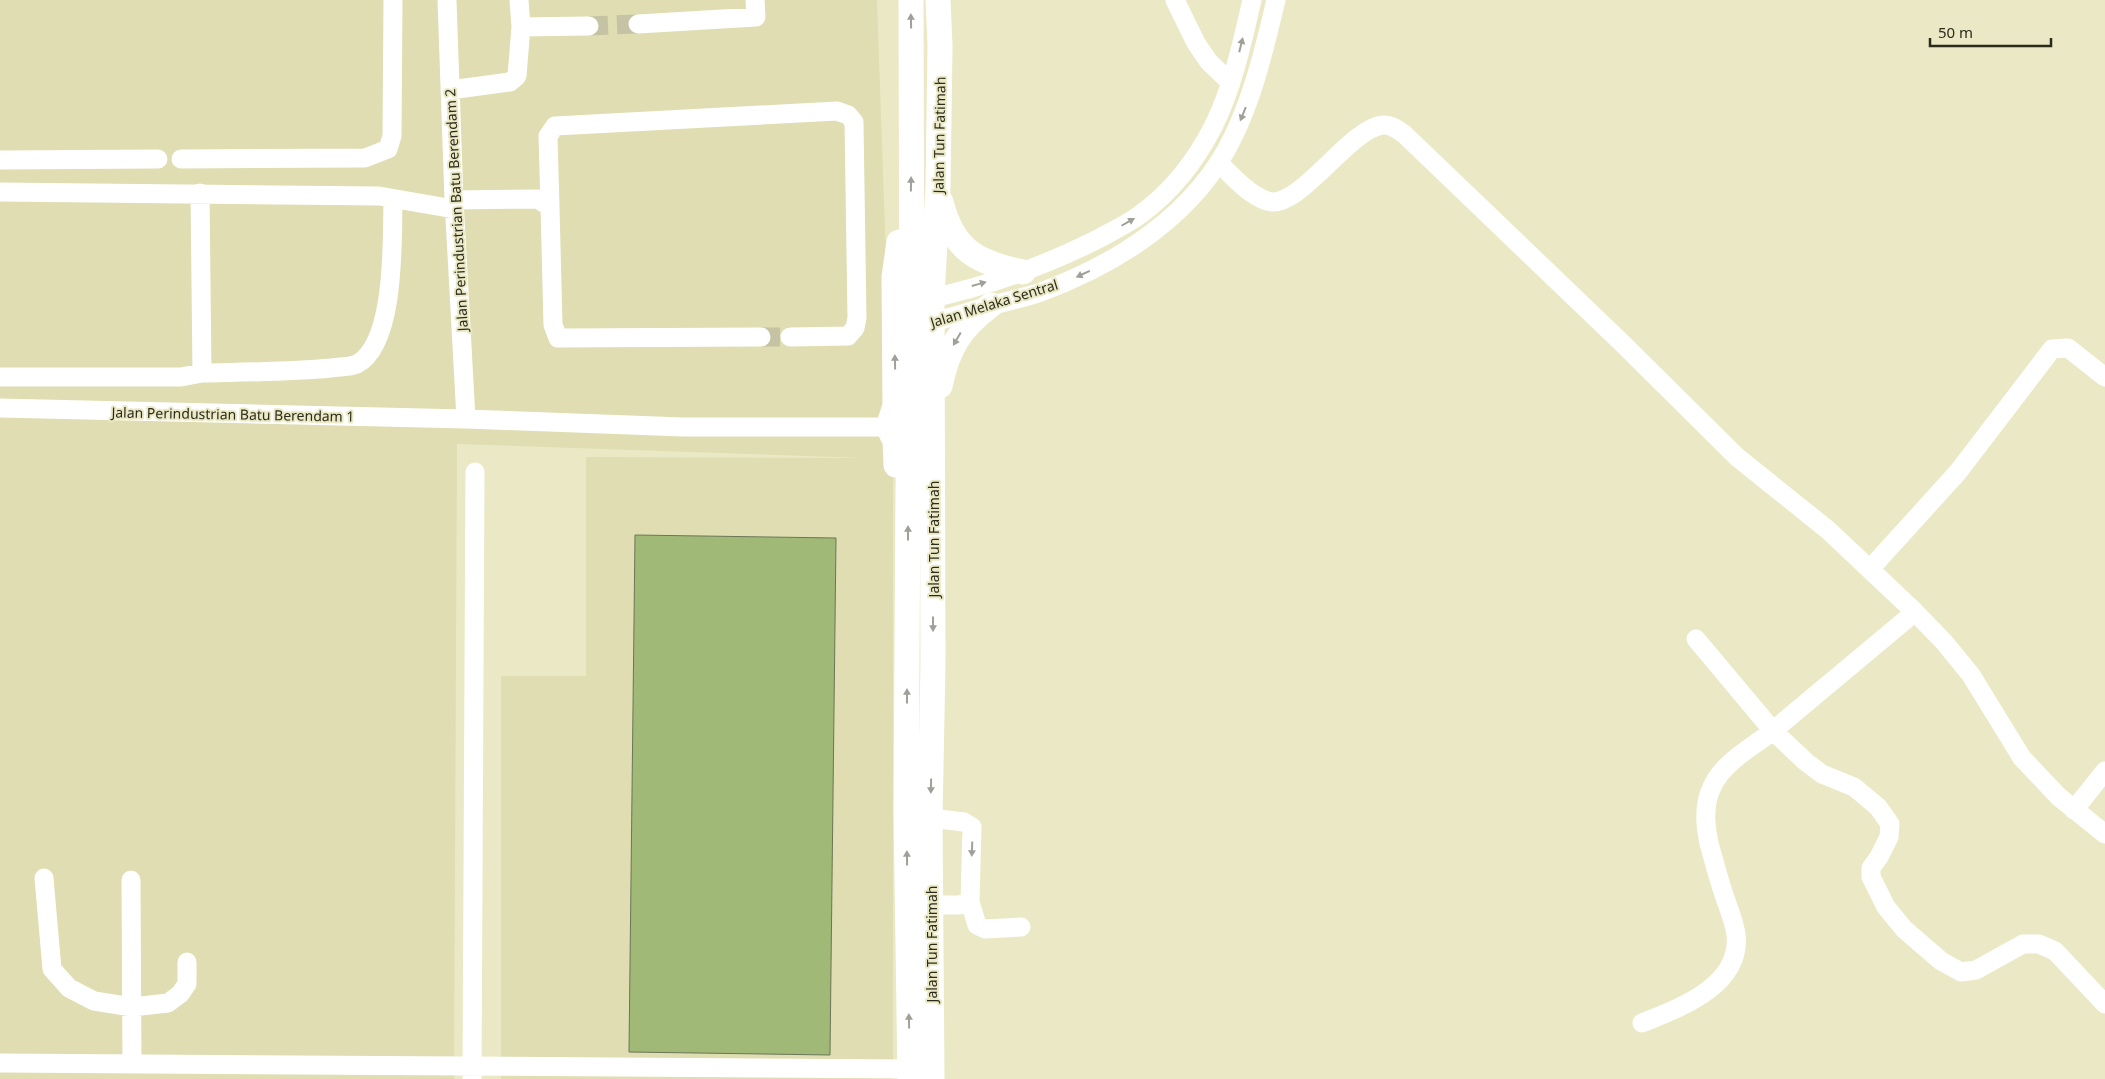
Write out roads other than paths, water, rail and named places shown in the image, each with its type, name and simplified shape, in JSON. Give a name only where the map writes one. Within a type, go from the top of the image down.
[{"type":"main road","name":"Jalan Tun Fatimah","points":[[911,0],[910,214],[933,417],[933,663],[930,818],[932,905],[917,1076]]},
{"type":"main road","name":"Jalan Tun Fatimah","points":[[917,1076],[906,810],[908,490],[922,312],[938,188],[940,46],[938,0]]},
{"type":"main road","points":[[938,188],[945,216],[963,248],[979,259],[1000,267],[1023,272]]},
{"type":"main road","points":[[908,490],[901,484],[897,471],[895,441],[888,427],[895,406],[894,277],[900,240],[910,214]]},
{"type":"main road","points":[[933,417],[940,382],[954,343],[964,328],[992,305]]},
{"type":"street","points":[[182,159],[365,158],[388,149],[392,136],[393,0]]},
{"type":"street","name":"Jalan Perindustrian Batu Berendam 2","points":[[447,0],[454,205],[466,419]]},
{"type":"street","points":[[450,90],[510,82],[517,76],[521,27],[519,0]]},
{"type":"street","points":[[638,24],[756,17],[755,0]]},
{"type":"street","points":[[1175,0],[1196,43],[1209,62],[1231,83]]},
{"type":"street","name":"Jalan Melaka Sentral","points":[[922,312],[1023,272],[1109,233],[1140,214],[1170,188],[1193,159],[1213,127],[1231,83],[1252,0]]},
{"type":"street","name":"Jalan Melaka Sentral","points":[[922,312],[992,305],[1039,292],[1104,264],[1156,230],[1194,196],[1219,163],[1233,137],[1252,92],[1276,0]]},
{"type":"street","points":[[521,27],[589,26]]},
{"type":"street","points":[[761,337],[558,338],[552,325],[548,136],[555,126],[837,111],[848,114],[854,122],[857,318],[855,328],[848,336],[790,337]]},
{"type":"street","points":[[1219,163],[1252,192],[1268,202],[1281,201],[1312,180],[1350,144],[1372,128],[1384,124],[1404,134],[1737,457],[1828,530],[1915,612],[1944,642],[1971,675],[2022,758],[2041,780],[2074,810],[2105,834]]},
{"type":"street","points":[[0,160],[158,159]]},
{"type":"street","points":[[0,192],[380,196],[454,205],[538,199],[550,207]]},
{"type":"street","points":[[200,194],[202,373]]},
{"type":"street","points":[[0,377],[181,377],[202,373],[318,369],[355,365],[365,358],[380,336],[390,284],[393,199]]},
{"type":"street","points":[[1870,569],[1958,472],[2052,349],[2068,348],[2105,377]]},
{"type":"street","name":"Jalan Perindustrian Batu Berendam 1","points":[[0,408],[466,419],[683,427],[888,427]]},
{"type":"street","points":[[472,1073],[475,472]]},
{"type":"street","points":[[1642,1023],[1682,1007],[1705,994],[1722,978],[1734,958],[1736,935],[1715,868],[1706,830],[1706,807],[1712,787],[1726,768],[1740,754],[1773,732],[1915,612]]},
{"type":"street","points":[[1696,639],[1773,732],[1822,774],[1854,787],[1878,807],[1890,824],[1889,836],[1879,857],[1871,868],[1871,878],[1886,907],[1904,929],[1941,961],[1961,972],[1976,970],[2022,944],[2039,944],[2055,951],[2105,1004]]},
{"type":"street","points":[[2074,810],[2105,770]]},
{"type":"street","points":[[930,818],[964,822],[972,827],[970,902],[976,924],[985,929],[1021,927]]},
{"type":"street","points":[[44,878],[52,969],[69,988],[94,1001],[132,1007],[168,1003],[180,994],[187,984],[187,962]]},
{"type":"street","points":[[131,880],[132,1064]]},
{"type":"street","points":[[932,905],[959,905],[970,902]]},
{"type":"street","points":[[0,1063],[132,1064],[169,1072],[867,1074],[917,1076]]},
{"type":"tunnel","points":[[589,26],[638,24]]},
{"type":"tunnel","points":[[761,337],[790,337]]}]
